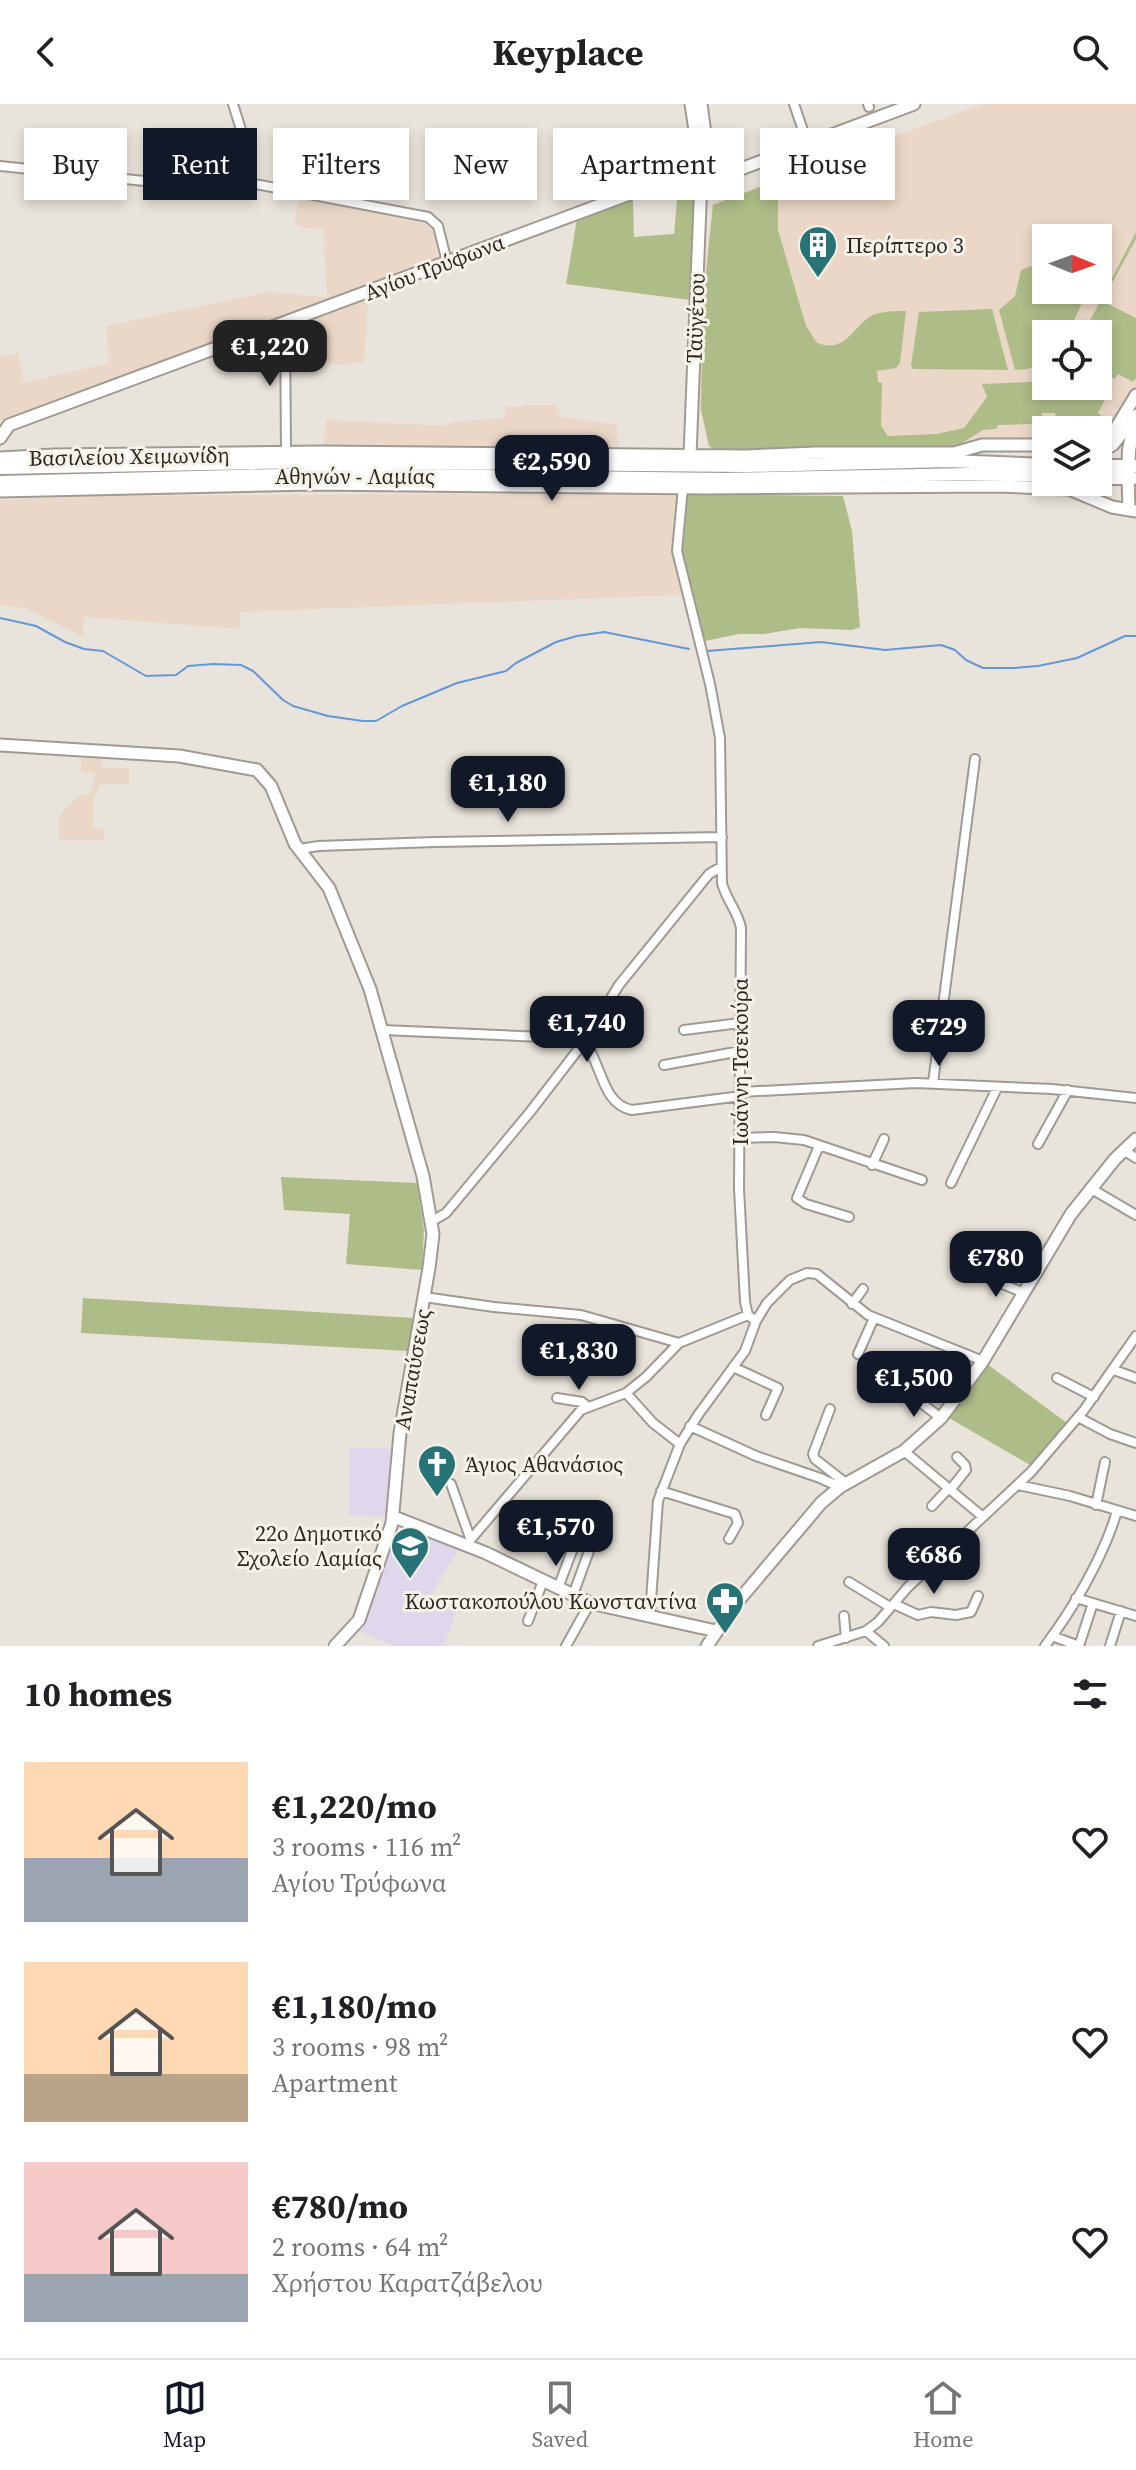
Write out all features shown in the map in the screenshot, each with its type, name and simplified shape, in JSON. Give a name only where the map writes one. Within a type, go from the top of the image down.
[{"type":"main road","points":[[1112,445],[1136,413]]},
{"type":"main road","points":[[1132,472],[1136,413]]},
{"type":"main road","name":"Αθηνών - Λαμίας","points":[[0,468],[301,462],[747,466],[964,461],[1032,464]]},
{"type":"main road","points":[[1112,468],[1132,472]]},
{"type":"main road","points":[[1112,476],[1132,472]]},
{"type":"main road","name":"Αθηνών - Λαμίας","points":[[0,482],[311,474],[724,479],[1032,476]]},
{"type":"street","points":[[233,104],[240,128]]},
{"type":"street","name":"Ταϋγέτου","points":[[691,104],[695,128]]},
{"type":"street","name":"Ταϋγέτου","points":[[701,104],[702,128]]},
{"type":"street","points":[[794,104],[802,128]]},
{"type":"street","points":[[852,128],[914,104]]},
{"type":"street","points":[[0,166],[143,181]]},
{"type":"street","points":[[257,184],[428,217],[438,226],[447,262]]},
{"type":"street","name":"Αγίου Τρύφωνα","points":[[0,438],[9,425],[620,200]]},
{"type":"street","name":"Ταϋγέτου","points":[[690,455],[702,200]]},
{"type":"street","points":[[285,323],[286,452]]},
{"type":"street","points":[[1112,434],[1136,395]]},
{"type":"street","name":"Βασιλείου Χειμωνίδη","points":[[0,458],[286,452],[954,453],[982,445],[1032,445]]},
{"type":"street","points":[[0,491],[313,484],[1042,488],[1074,490],[1112,507],[1132,510],[1132,472]]},
{"type":"street","name":"Ιωάννη Τσεκούρα","points":[[683,488],[677,551],[708,674],[720,738],[721,867],[724,894],[737,914],[741,928],[740,1225],[745,1302],[752,1318]]},
{"type":"street","name":"Αναπαύσεως","points":[[0,745],[179,756],[247,766],[265,777],[288,832],[329,888],[383,1030],[423,1176],[432,1221],[432,1248],[400,1433],[394,1517],[359,1620],[335,1646]]},
{"type":"street","points":[[933,1083],[975,759]]},
{"type":"street","points":[[299,849],[435,842],[722,837]]},
{"type":"street","points":[[432,1221],[452,1206],[584,1042],[633,966],[709,874],[721,867]]},
{"type":"street","points":[[684,1030],[740,1023]]},
{"type":"street","points":[[383,1030],[565,1038],[584,1042]]},
{"type":"street","points":[[584,1042],[611,1094],[625,1108],[632,1110],[741,1094],[872,1083],[1068,1090],[1136,1098]]},
{"type":"street","points":[[664,1065],[741,1051]]},
{"type":"street","points":[[951,1183],[997,1088]]},
{"type":"street","points":[[1038,1144],[1068,1090]]},
{"type":"street","points":[[740,1138],[795,1138],[922,1180]]},
{"type":"street","points":[[872,1165],[884,1139]]},
{"type":"street","points":[[707,1646],[807,1516],[844,1486],[904,1451],[941,1418],[983,1361],[1071,1214],[1090,1188],[1136,1139]]},
{"type":"street","points":[[819,1146],[797,1198],[806,1204],[849,1217]]},
{"type":"street","points":[[1123,1150],[1136,1158]]},
{"type":"street","points":[[1090,1188],[1136,1215]]},
{"type":"street","points":[[468,1542],[565,1426],[587,1406],[626,1393],[679,1343],[752,1318],[780,1288],[807,1273],[824,1278],[852,1304],[874,1318],[983,1361]]},
{"type":"street","points":[[981,1275],[1024,1293]]},
{"type":"street","points":[[852,1304],[863,1289]]},
{"type":"street","points":[[424,1297],[581,1315],[679,1343]]},
{"type":"street","points":[[650,1615],[661,1491],[690,1426],[745,1351],[752,1318]]},
{"type":"street","points":[[858,1354],[874,1318]]},
{"type":"street","points":[[818,1646],[866,1631],[1018,1485],[1094,1397],[1136,1336]]},
{"type":"street","points":[[733,1367],[778,1388],[766,1415]]},
{"type":"street","points":[[1114,1370],[1136,1378]]},
{"type":"street","points":[[1057,1378],[1094,1397]]},
{"type":"street","points":[[626,1393],[653,1423],[680,1444]]},
{"type":"street","points":[[908,1393],[941,1418]]},
{"type":"street","points":[[557,1398],[582,1402],[587,1406]]},
{"type":"street","points":[[830,1409],[813,1454],[844,1486]]},
{"type":"street","points":[[1078,1417],[1110,1434],[1136,1443]]},
{"type":"street","points":[[690,1426],[756,1456],[844,1486]]},
{"type":"street","points":[[904,1451],[983,1517]]},
{"type":"street","points":[[932,1506],[966,1470],[957,1457]]},
{"type":"street","points":[[1096,1505],[1105,1462]]},
{"type":"street","points":[[451,1484],[468,1542]]},
{"type":"street","points":[[1018,1485],[1136,1516]]},
{"type":"street","points":[[661,1491],[735,1514],[738,1523],[729,1539]]},
{"type":"street","points":[[1045,1646],[1076,1598],[1117,1511]]},
{"type":"street","points":[[394,1517],[468,1542],[590,1603],[716,1631]]},
{"type":"street","points":[[558,1588],[581,1527]]},
{"type":"street","points":[[573,1595],[592,1543]]},
{"type":"street","points":[[528,1621],[543,1581]]},
{"type":"street","points":[[849,1582],[892,1606],[918,1615],[971,1612],[978,1596]]},
{"type":"street","points":[[1076,1598],[1136,1616]]},
{"type":"street","points":[[566,1646],[590,1603]]},
{"type":"street","points":[[1052,1636],[1079,1646],[1093,1603]]},
{"type":"street","points":[[1110,1646],[1121,1611]]},
{"type":"street","points":[[844,1616],[846,1638]]},
{"type":"street","points":[[866,1631],[884,1646]]},
{"type":"shaded area","points":[[982,104],[1136,104],[1136,388],[1112,430],[1112,416],[1032,416],[1032,442],[956,448],[717,452],[708,446],[700,409],[702,303],[712,204],[723,200],[744,200],[744,192],[760,186],[760,200],[895,200],[895,136]]},
{"type":"shaded area","points":[[299,200],[309,200],[424,223],[433,232],[439,261],[0,421],[0,357],[18,353],[24,383],[109,363],[106,326],[268,292],[327,297],[323,229],[304,228],[294,223]]},
{"type":"shaded area","points":[[368,299],[364,362],[341,365],[292,359],[292,326]]},
{"type":"shaded area","points":[[556,405],[562,417],[617,425],[618,448],[348,448],[327,447],[324,443],[326,420],[448,426],[452,422],[505,418],[506,406]]},
{"type":"shaded area","points":[[677,492],[672,553],[681,595],[240,612],[239,629],[84,617],[83,637],[25,608],[0,605],[0,500],[95,496]]},
{"type":"shaded area","points":[[81,757],[101,758],[102,768],[129,768],[129,784],[101,784],[93,800],[93,828],[104,829],[104,840],[59,840],[59,818],[63,811],[80,795],[90,794],[94,783],[95,773],[81,772]]},
{"type":"shaded area","points":[[350,1447],[391,1449],[386,1517],[349,1515]]},
{"type":"shaded area","name":"22ο Δημοτικό Σχολείο Λαμίας","points":[[407,1528],[458,1550],[428,1600],[456,1612],[444,1646],[394,1646],[359,1631],[373,1602],[393,1536]]},
{"type":"green space","points":[[760,187],[760,200],[778,200],[778,230],[806,326],[817,343],[836,345],[873,315],[906,311],[900,363],[896,368],[877,371],[878,382],[882,383],[881,426],[888,436],[936,434],[964,428],[987,397],[982,384],[1032,381],[1032,400],[1104,400],[1098,413],[1102,416],[1042,413],[1042,416],[1032,416],[1032,424],[998,425],[996,429],[983,430],[955,447],[717,452],[709,446],[701,409],[703,303],[713,205],[726,200],[744,200],[744,193]]},
{"type":"green space","points":[[632,200],[634,237],[674,234],[677,200],[695,200],[690,300],[566,284],[577,219]]},
{"type":"green space","points":[[1136,232],[1136,239],[1112,283]]},
{"type":"green space","points":[[1032,266],[1032,304],[1082,304],[1074,320],[1032,320],[1032,367],[1015,370],[999,310],[1015,296],[1021,270]]},
{"type":"green space","points":[[1099,304],[1108,304],[1136,318],[1136,378],[1133,382],[1118,374],[1115,379],[1112,377],[1112,320],[1090,320]]},
{"type":"green space","points":[[992,309],[1008,370],[913,369],[911,365],[919,312]]},
{"type":"green space","points":[[688,494],[843,496],[852,531],[860,627],[852,630],[800,628],[764,634],[739,634],[700,642],[679,552]]},
{"type":"green space","points":[[281,1177],[417,1183],[424,1230],[422,1270],[346,1264],[350,1214],[284,1210]]},
{"type":"green space","points":[[83,1298],[414,1318],[408,1351],[81,1333]]},
{"type":"green space","points":[[987,1364],[1067,1423],[1030,1465],[949,1418]]},
{"type":"waterway","points":[[0,618],[36,626],[84,649],[103,651],[146,676],[176,675],[188,666],[241,665],[253,671],[293,706],[328,716],[363,721],[376,721],[402,706],[457,683],[506,671],[556,642],[577,636],[604,632],[689,649]]},
{"type":"waterway","points":[[707,651],[821,642],[885,650],[941,645],[983,668],[1014,668],[1077,658],[1125,636],[1136,636]]},
{"type":"place","name":"Περίπτερο 3","points":[[818,279]]},
{"type":"place","name":"Άγιος Αθανάσιος","points":[[437,1498]]},
{"type":"place","name":"22ο Δημοτικό Σχολείο Λαμίας","points":[[410,1580]]},
{"type":"place","name":"Κωστακοπούλου Κωνσταντίνα","points":[[725,1635]]}]
